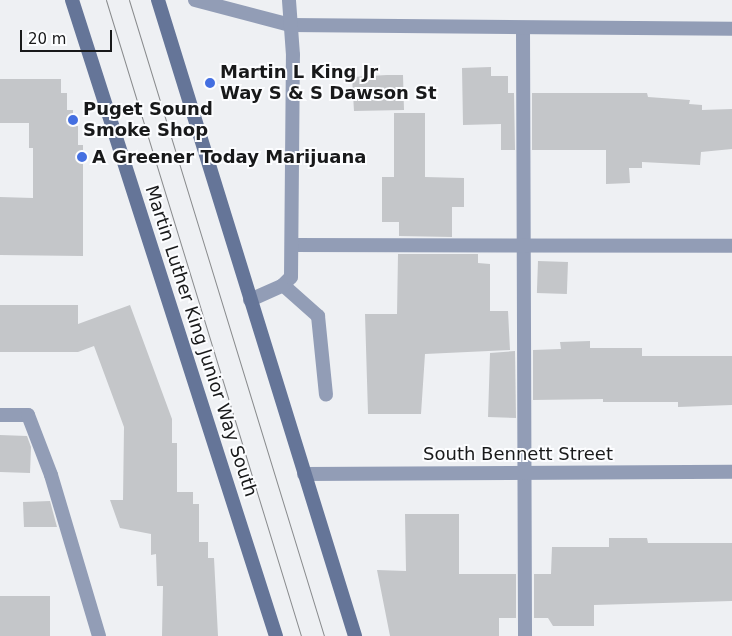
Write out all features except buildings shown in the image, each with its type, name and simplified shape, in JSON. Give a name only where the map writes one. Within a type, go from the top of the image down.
[{"type":"main road","name":"Martin Luther King Junior Way South","points":[[72,0],[276,636]]},
{"type":"main road","points":[[158,0],[355,636]]},
{"type":"street","points":[[195,0],[290,25],[732,29]]},
{"type":"street","points":[[250,300],[283,286],[291,277],[293,55],[289,0]]},
{"type":"street","points":[[522,28],[525,246],[522,473],[525,636]]},
{"type":"street","points":[[292,245],[732,246]]},
{"type":"street","points":[[283,286],[318,316],[326,395]]},
{"type":"street","points":[[0,415],[28,415],[51,475],[99,636]]},
{"type":"street","name":"South Bennett Street","points":[[304,474],[732,472]]},
{"type":"tram line","points":[[106,0],[301,636]]},
{"type":"tram line","points":[[129,0],[324,636]]},
{"type":"place","name":"Martin L King Jr Way S & S Dawson St","points":[[210,83]]},
{"type":"place","name":"Puget Sound Smoke Shop","points":[[73,120]]},
{"type":"place","name":"A Greener Today Marijuana","points":[[82,157]]}]
